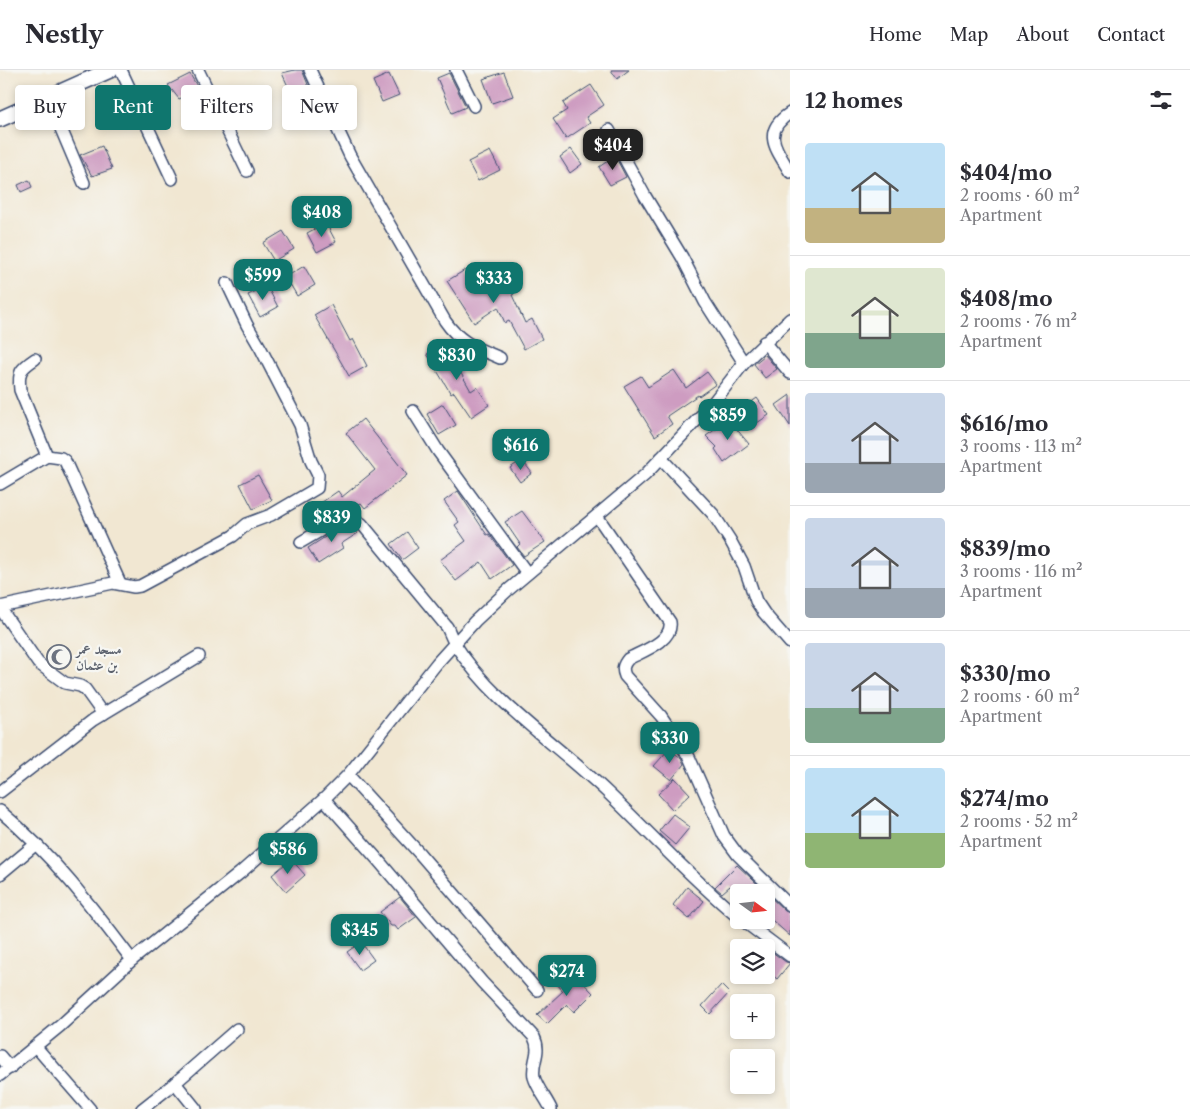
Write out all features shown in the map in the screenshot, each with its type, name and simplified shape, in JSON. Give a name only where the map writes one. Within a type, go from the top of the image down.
[{"type":"main road","points":[[74,85],[101,72]]},
{"type":"main road","points":[[0,119],[15,112]]},
{"type":"street","points":[[121,70],[172,179]]},
{"type":"street","points":[[198,70],[247,171]]},
{"type":"street","points":[[310,70],[350,156],[445,321],[462,340],[500,358]]},
{"type":"street","points":[[456,70],[474,106]]},
{"type":"street","points":[[790,113],[777,124],[773,138],[775,147],[790,172]]},
{"type":"street","points":[[62,130],[84,183]]},
{"type":"street","points":[[610,130],[645,196],[682,257],[705,302],[744,363]]},
{"type":"street","points":[[103,714],[85,689],[65,683],[38,663],[0,608],[101,585],[120,583],[127,586],[140,586],[233,536],[247,524],[271,515],[317,488],[318,475],[311,461],[300,425],[227,283]]},
{"type":"street","points":[[0,1075],[36,1047],[132,960],[240,873],[324,799],[348,775],[474,621],[527,573],[645,475],[712,404],[744,363],[764,342],[790,320]]},
{"type":"street","points":[[764,342],[790,373]]},
{"type":"street","points":[[35,359],[24,367],[20,373],[20,390],[47,456]]},
{"type":"street","points":[[413,411],[438,451],[527,573]]},
{"type":"street","points":[[0,484],[47,456],[61,458],[65,461],[120,583]]},
{"type":"street","points":[[661,458],[713,514],[744,566],[756,601],[790,643]]},
{"type":"street","points":[[597,516],[670,622],[671,628],[668,635],[624,664],[622,670],[625,676],[661,716],[689,757],[724,836],[738,855],[790,906]]},
{"type":"street","points":[[301,542],[342,518],[351,517],[362,524],[447,627],[455,644],[473,668],[502,699],[582,769],[730,910]]},
{"type":"street","points":[[0,792],[47,754],[103,714],[199,656]]},
{"type":"street","points":[[348,775],[420,854],[537,990]]},
{"type":"street","points":[[324,799],[464,962],[534,1037],[538,1045],[534,1075],[536,1083],[551,1109]]},
{"type":"street","points":[[0,811],[24,831],[73,884],[132,960]]},
{"type":"street","points":[[0,874],[36,844]]},
{"type":"street","points":[[754,929],[790,956]]},
{"type":"street","points":[[142,1109],[238,1029]]},
{"type":"street","points":[[36,1047],[90,1109]]},
{"type":"street","points":[[0,1056],[10,1068]]},
{"type":"street","points":[[175,1083],[196,1109]]},
{"type":"building","points":[[302,70],[308,85],[287,85],[282,73]]},
{"type":"building","points":[[611,70],[629,70],[617,79]]},
{"type":"building","points":[[504,72],[513,96],[492,103],[483,79]]},
{"type":"building","points":[[449,73],[466,107],[452,113],[437,78]]},
{"type":"building","points":[[190,74],[196,85],[181,85],[181,98],[179,99],[171,89],[171,85],[168,85]]},
{"type":"building","points":[[389,74],[399,95],[382,102],[373,81]]},
{"type":"building","points":[[591,85],[604,105],[586,117],[590,123],[566,139],[553,119],[567,110],[563,103]]},
{"type":"building","points":[[102,146],[112,169],[92,176],[80,155]]},
{"type":"building","points":[[571,149],[582,164],[570,173],[560,157]]},
{"type":"building","points":[[490,151],[500,170],[478,181],[468,162]]},
{"type":"building","points":[[615,156],[626,177],[610,185],[599,167]]},
{"type":"building","points":[[29,180],[32,187],[21,192],[18,185]]},
{"type":"building","points":[[326,223],[336,242],[317,252],[307,233]]},
{"type":"building","points":[[283,231],[294,249],[274,261],[263,243]]},
{"type":"building","points":[[304,266],[315,285],[297,296],[286,277]]},
{"type":"building","points":[[465,270],[475,288],[502,273],[514,294],[512,295],[525,323],[532,319],[542,339],[524,349],[509,321],[505,323],[498,307],[474,323],[447,281]]},
{"type":"building","points":[[267,286],[278,307],[260,317],[248,295]]},
{"type":"building","points":[[331,305],[350,341],[353,339],[367,366],[349,376],[314,315]]},
{"type":"building","points":[[445,345],[471,391],[477,387],[489,405],[471,417],[454,392],[451,394],[427,354]]},
{"type":"building","points":[[765,355],[777,369],[765,378],[754,364]]},
{"type":"building","points":[[674,370],[686,388],[707,372],[716,384],[667,416],[672,424],[655,436],[624,386],[641,376],[648,387]]},
{"type":"building","points":[[790,395],[790,426],[776,405]]},
{"type":"building","points":[[757,398],[769,415],[754,425],[742,409]]},
{"type":"building","points":[[443,404],[456,425],[439,435],[427,414]]},
{"type":"building","points":[[363,419],[407,475],[365,508],[361,503],[351,510],[339,511],[324,520],[315,507],[338,491],[342,497],[375,470],[346,433]]},
{"type":"building","points":[[729,420],[749,444],[724,463],[715,449],[717,447],[706,436]]},
{"type":"building","points":[[522,460],[532,473],[520,482],[510,468]]},
{"type":"building","points":[[258,475],[272,500],[253,509],[240,484]]},
{"type":"building","points":[[458,491],[487,535],[489,534],[512,565],[492,579],[481,562],[456,581],[440,560],[466,541],[455,525],[459,522],[444,501]]},
{"type":"building","points":[[522,511],[545,542],[524,556],[517,547],[520,544],[505,522]]},
{"type":"building","points":[[344,525],[355,528],[358,533],[341,544],[343,548],[318,564],[308,548]]},
{"type":"building","points":[[407,532],[418,548],[402,560],[391,544]]},
{"type":"building","points":[[669,749],[681,758],[684,764],[671,780],[654,766]]},
{"type":"building","points":[[675,778],[690,794],[673,810],[658,794]]},
{"type":"building","points":[[673,814],[690,827],[675,845],[659,831]]},
{"type":"building","points":[[291,859],[305,875],[286,892],[272,875]]},
{"type":"building","points":[[737,865],[757,884],[730,884],[722,893],[715,887]]},
{"type":"building","points":[[687,887],[704,901],[689,919],[673,905]]},
{"type":"building","points":[[400,897],[416,917],[398,930],[395,926],[391,926],[380,912]]},
{"type":"building","points":[[775,902],[790,913],[790,936],[775,923]]},
{"type":"building","points":[[361,942],[374,960],[360,970],[347,952]]},
{"type":"building","points":[[775,954],[790,963],[777,979],[775,977]]},
{"type":"building","points":[[571,970],[593,993],[574,1012],[567,1004],[547,1024],[537,1015],[563,991],[557,984]]},
{"type":"building","points":[[721,985],[729,993],[710,1014],[702,1006]]},
{"type":"place","name":"مسجد عمر بن عثمان","points":[[59,657]]}]
